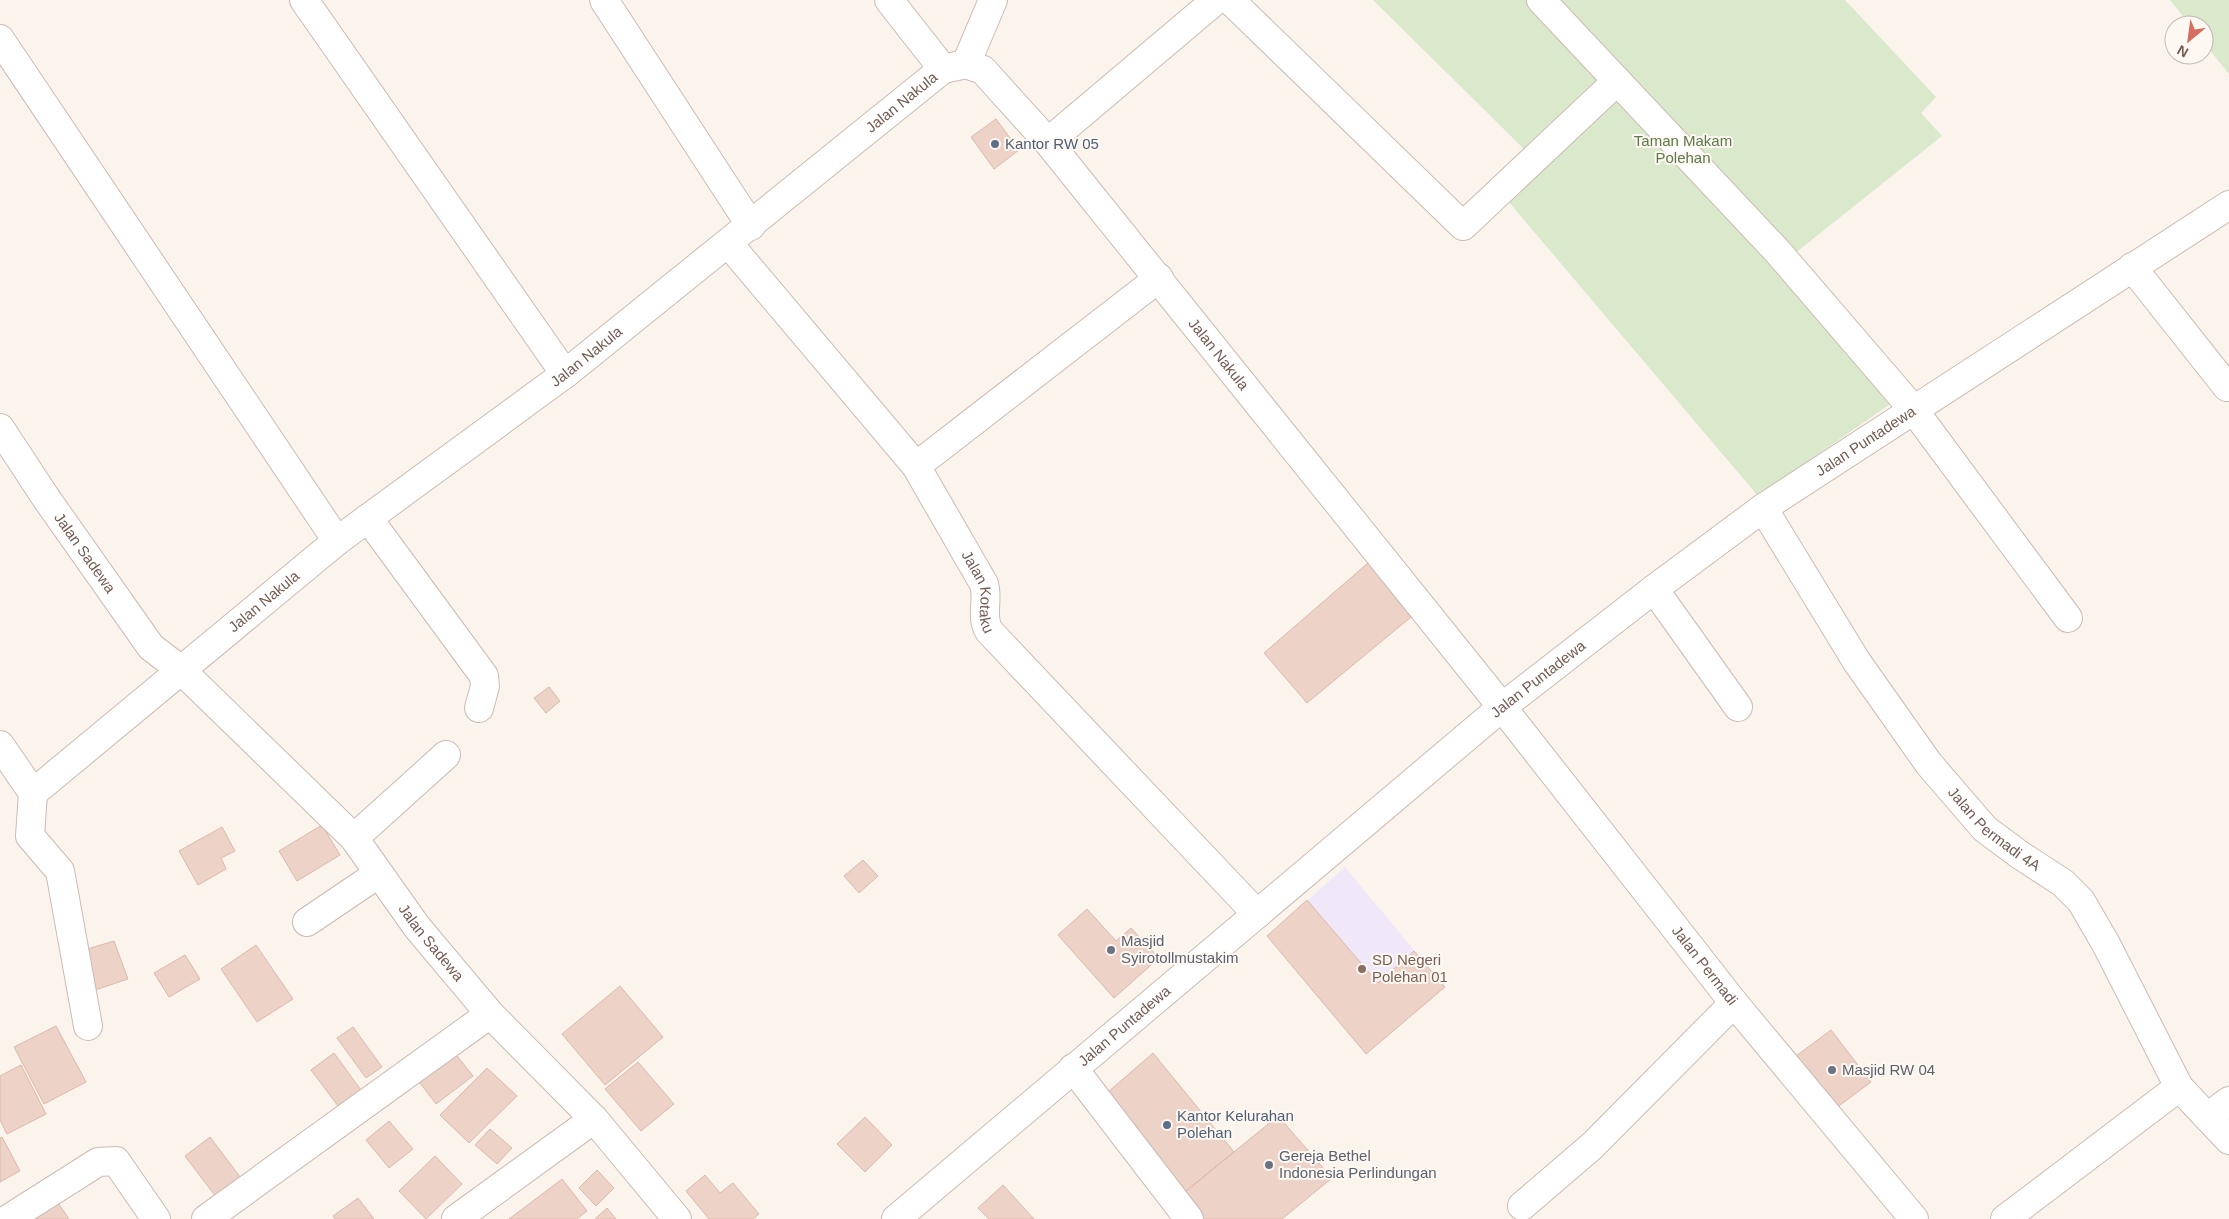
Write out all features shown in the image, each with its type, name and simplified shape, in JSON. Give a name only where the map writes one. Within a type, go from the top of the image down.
[{"type":"street","points":[[304,0],[565,374]]},
{"type":"street","points":[[604,0],[751,226]]},
{"type":"street","points":[[889,0],[955,67],[993,0]]},
{"type":"street","points":[[1048,142],[1216,0]]},
{"type":"street","points":[[1230,0],[1463,226],[1618,81]]},
{"type":"street","points":[[1541,0],[1778,252],[1913,409],[2068,618]]},
{"type":"street","points":[[0,39],[337,541]]},
{"type":"street","name":"Jalan Nakula","points":[[181,670],[337,541],[565,374],[728,243],[955,67],[983,70],[1048,142],[1502,707]]},
{"type":"street","name":"Jalan Puntadewa","points":[[896,1219],[1502,707],[1654,589],[1763,508],[2229,205]]},
{"type":"street","name":"Jalan Kotaku","points":[[728,243],[916,466],[984,584],[987,592],[984,619],[989,631],[1257,914]]},
{"type":"street","points":[[2132,267],[2227,387]]},
{"type":"street","points":[[916,466],[1159,278]]},
{"type":"street","name":"Jalan Sadewa","points":[[0,428],[46,498],[151,647],[181,670],[354,838],[417,927],[490,1014],[594,1119],[677,1219]]},
{"type":"street","name":"Jalan Permadi 4A","points":[[1763,508],[1857,662],[1929,764],[1985,829],[2063,883],[2080,901],[2106,944],[2180,1087],[2229,1140]]},
{"type":"street","points":[[368,518],[484,676],[486,686],[479,708]]},
{"type":"street","points":[[1654,589],[1738,707]]},
{"type":"street","points":[[32,793],[181,670]]},
{"type":"street","name":"Jalan Permadi","points":[[1502,707],[1734,1003],[1914,1219]]},
{"type":"street","points":[[0,745],[32,793],[30,836],[60,871],[88,1026]]},
{"type":"street","points":[[354,838],[446,756]]},
{"type":"street","points":[[307,922],[378,874]]},
{"type":"street","points":[[1522,1206],[1592,1146],[1734,1003]]},
{"type":"street","points":[[206,1219],[490,1014]]},
{"type":"street","points":[[1073,1068],[1189,1219]]},
{"type":"street","points":[[2005,1219],[2180,1087]]},
{"type":"street","points":[[2208,1117],[2229,1101]]},
{"type":"street","points":[[456,1219],[594,1119]]},
{"type":"street","points":[[8,1219],[98,1162],[116,1161],[156,1219]]},
{"type":"shaded area","name":"SD Negeri Polehan 01","points":[[1345,867],[1445,987],[1366,1054],[1267,936]]},
{"type":"green space","name":"Taman Makam Polehan","points":[[1373,0],[1845,0],[1936,97],[1921,113],[1942,136],[1779,266],[1896,400],[1758,496],[1502,194],[1533,158]]},
{"type":"green space","points":[[2170,0],[2229,0],[2229,74],[2214,55],[2214,15],[2182,15]]},
{"type":"building","name":"Kantor RW 05","points":[[996,119],[1019,150],[994,169],[971,137]]},
{"type":"building","points":[[1368,563],[1411,617],[1307,703],[1264,653]]},
{"type":"building","points":[[549,687],[560,701],[546,713],[534,698]]},
{"type":"building","points":[[322,825],[340,855],[297,881],[279,851]]},
{"type":"building","points":[[222,827],[235,851],[221,858],[226,869],[198,885],[179,851]]},
{"type":"building","points":[[863,860],[878,876],[859,893],[844,876]]},
{"type":"building","name":"SD Negeri Polehan 01","points":[[1307,900],[1378,983],[1414,951],[1445,987],[1366,1054],[1267,936]]},
{"type":"building","name":"Masjid Syirotollmustakim","points":[[1087,909],[1116,941],[1131,928],[1159,958],[1114,998],[1058,935]]},
{"type":"building","points":[[114,941],[128,979],[95,990],[81,951]]},
{"type":"building","points":[[256,945],[293,999],[257,1022],[221,969]]},
{"type":"building","points":[[185,955],[200,979],[169,997],[154,973]]},
{"type":"building","points":[[620,986],[663,1037],[605,1085],[562,1034]]},
{"type":"building","points":[[56,1026],[86,1082],[44,1104],[14,1047]]},
{"type":"building","points":[[353,1027],[382,1067],[366,1078],[337,1038]]},
{"type":"building","name":"Masjid RW 04","points":[[1831,1030],[1871,1082],[1832,1111],[1792,1059]]},
{"type":"building","points":[[450,1047],[473,1076],[436,1104],[414,1075]]},
{"type":"building","points":[[334,1053],[361,1090],[338,1106],[311,1070]]},
{"type":"building","name":"Kantor Kelurahan Polehan","points":[[1153,1053],[1234,1152],[1180,1196],[1100,1099]]},
{"type":"building","points":[[638,1062],[674,1104],[641,1131],[605,1089]]},
{"type":"building","points":[[21,1065],[46,1114],[7,1134],[0,1120],[0,1076]]},
{"type":"building","points":[[487,1068],[517,1096],[469,1143],[440,1115]]},
{"type":"building","name":"Gereja Bethel Indonesia Perlindungan","points":[[1278,1116],[1332,1178],[1282,1219],[1199,1219],[1180,1196]]},
{"type":"building","points":[[865,1117],[892,1145],[865,1172],[837,1144]]},
{"type":"building","points":[[389,1121],[413,1149],[389,1168],[366,1140]]},
{"type":"building","points":[[490,1129],[512,1148],[497,1164],[475,1145]]},
{"type":"building","points":[[2,1137],[20,1171],[0,1182],[0,1138]]},
{"type":"building","points":[[210,1137],[241,1178],[216,1197],[185,1156]]},
{"type":"building","points":[[435,1156],[462,1184],[426,1219],[399,1191]]},
{"type":"building","points":[[597,1170],[614,1188],[596,1206],[579,1188]]},
{"type":"building","points":[[705,1175],[720,1193],[733,1183],[759,1214],[753,1219],[709,1219],[686,1191]]},
{"type":"building","points":[[562,1179],[587,1211],[577,1219],[509,1219]]},
{"type":"building","points":[[1003,1185],[1034,1219],[989,1219],[978,1208]]},
{"type":"building","points":[[358,1198],[374,1219],[335,1219],[333,1216]]},
{"type":"building","points":[[56,1200],[69,1219],[27,1219]]},
{"type":"building","points":[[607,1208],[616,1219],[595,1219]]},
{"type":"place","name":"Kantor RW 05","points":[[995,144]]},
{"type":"place","name":"Masjid Syirotollmustakim","points":[[1111,950]]},
{"type":"place","name":"SD Negeri Polehan 01","points":[[1362,969]]},
{"type":"place","name":"Masjid RW 04","points":[[1832,1070]]},
{"type":"place","name":"Kantor Kelurahan Polehan","points":[[1167,1125]]},
{"type":"place","name":"Gereja Bethel Indonesia Perlindungan","points":[[1269,1165]]}]
